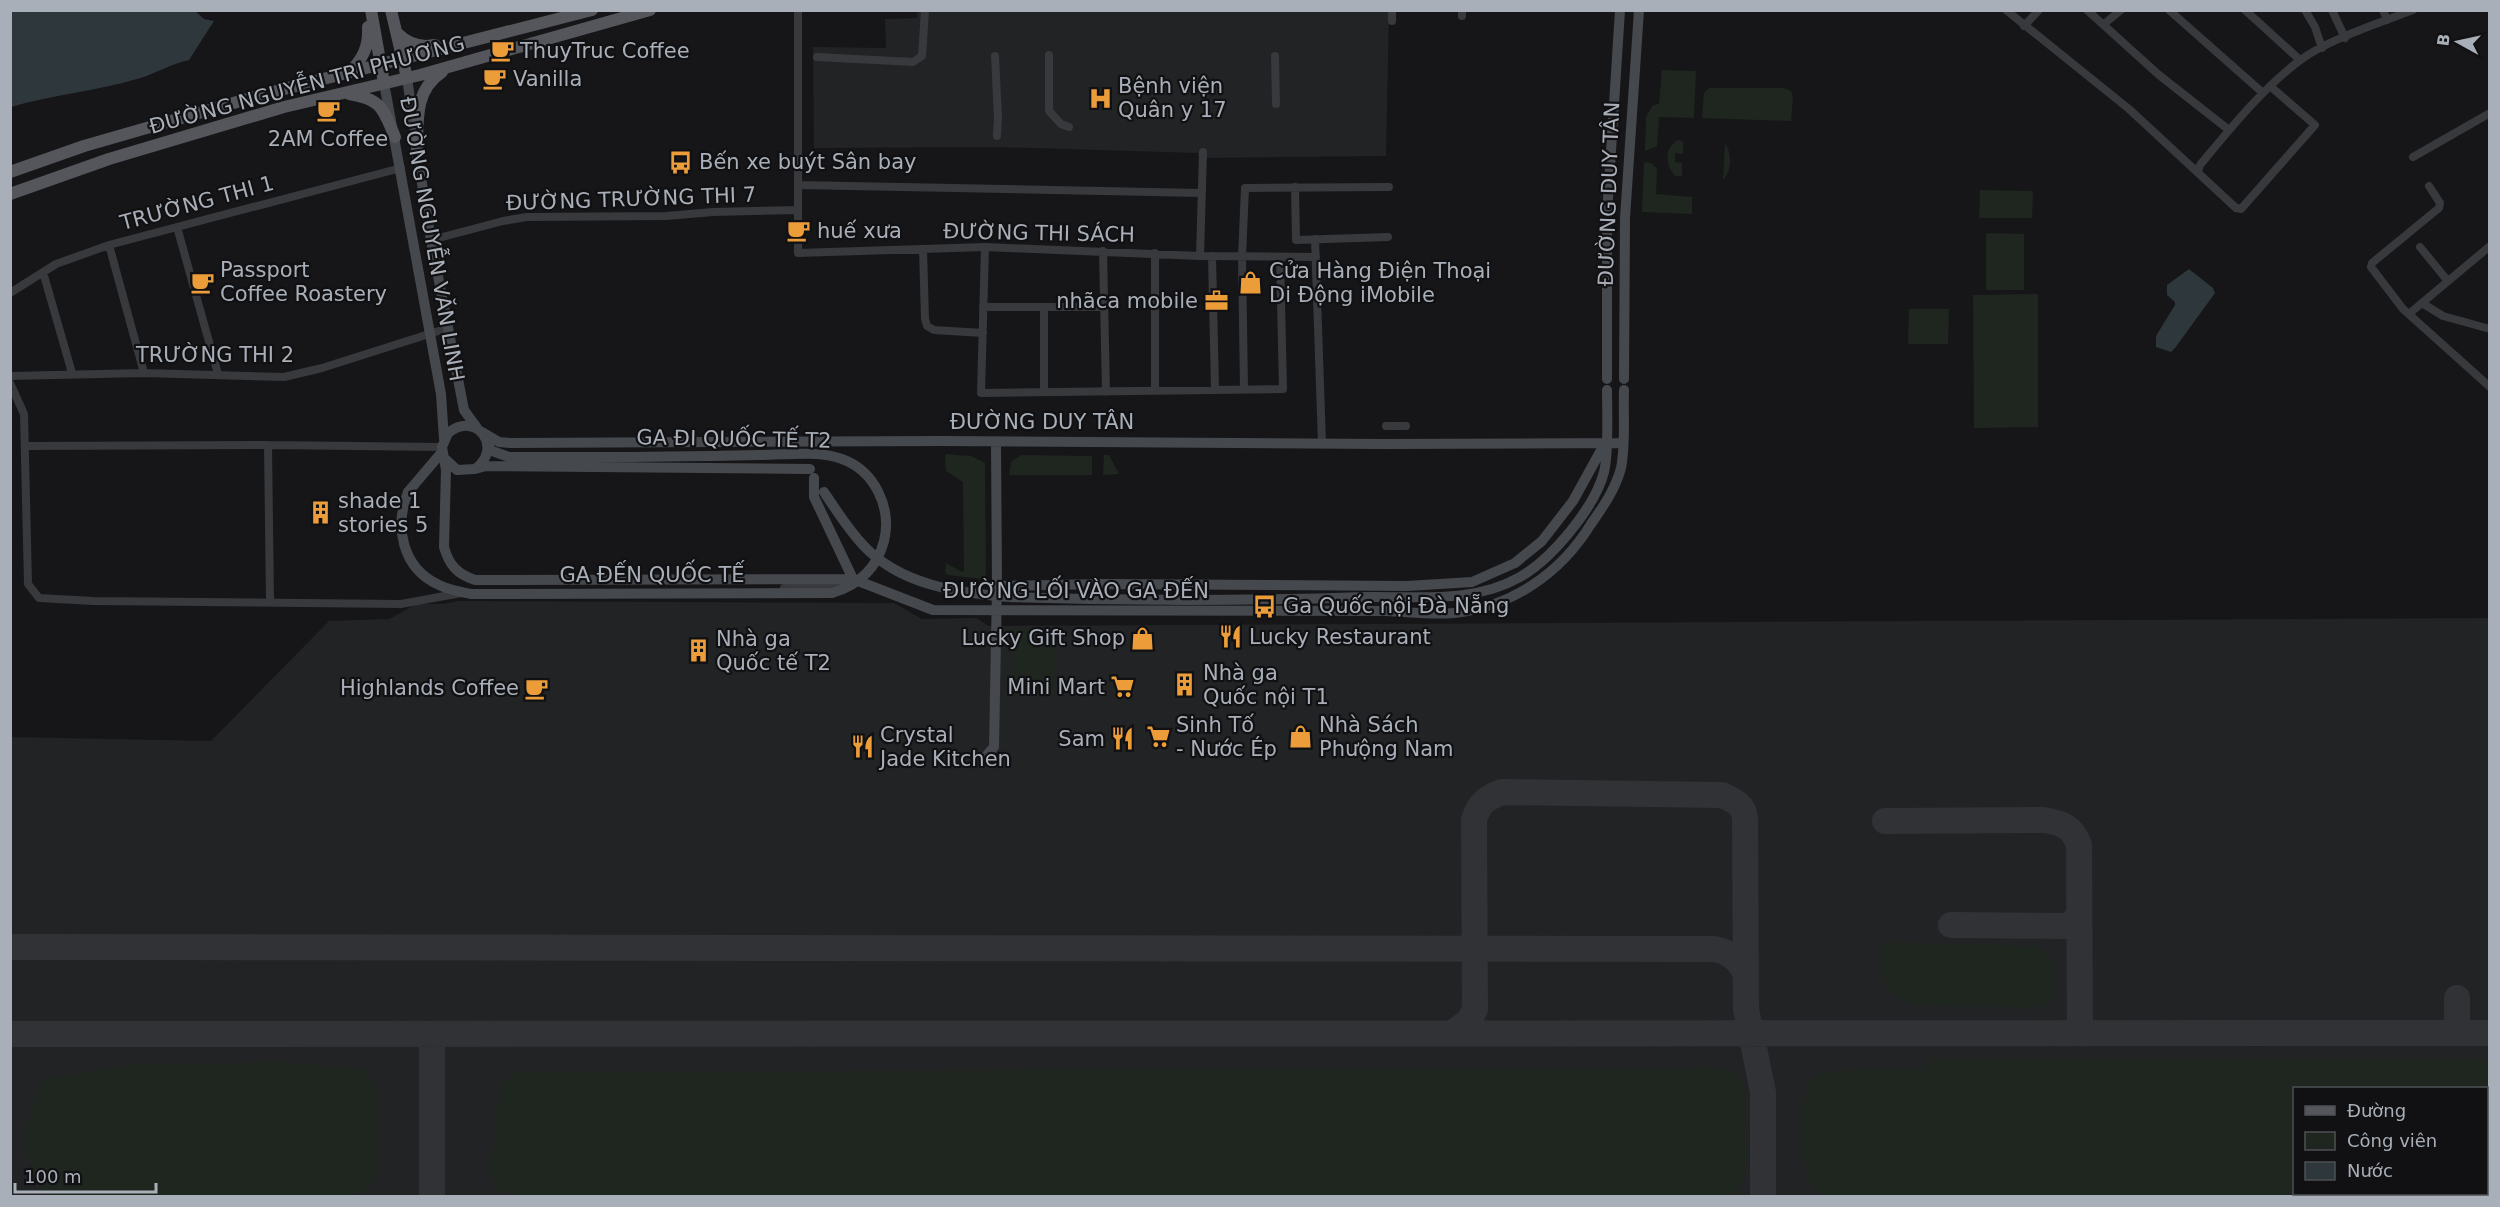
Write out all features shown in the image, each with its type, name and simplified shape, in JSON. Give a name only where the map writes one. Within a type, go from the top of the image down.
[{"type":"main road","name":"ĐƯỜNG NGUYỄN VĂN LINH","points":[[369,10],[384,83]]},
{"type":"main road","points":[[349,73],[366,52],[369,40],[369,10]]},
{"type":"main road","name":"ĐƯỜNG NGUYỄN VĂN LINH","points":[[391,10],[407,78]]},
{"type":"main road","name":"ĐƯỜNG NGUYỄN TRI PHƯƠNG","points":[[11,192],[109,159],[339,93],[450,67],[650,10]]},
{"type":"main road","name":"ĐƯỜNG NGUYỄN TRI PHƯƠNG","points":[[10,172],[84,146],[380,63],[586,11]]},
{"type":"main road","points":[[397,33],[406,41],[419,46],[454,45]]},
{"type":"main road","points":[[417,154],[418,114],[423,92],[429,82],[450,67]]},
{"type":"main road","points":[[339,93],[365,96],[375,100],[382,106],[395,137]]},
{"type":"street","points":[[798,10],[798,210]]},
{"type":"street","points":[[817,57],[913,62],[922,56],[925,10]]},
{"type":"street","points":[[1392,10],[1392,21]]},
{"type":"street","name":"ĐƯỜNG DUY TÂN","points":[[1606,442],[1607,214],[1620,10]]},
{"type":"street","name":"ĐƯỜNG DUY TÂN","points":[[479,430],[499,442],[510,443],[1623,443],[1628,159],[1639,10]]},
{"type":"street","points":[[2006,10],[2129,110],[2236,208],[2241,209],[2315,125],[2270,86]]},
{"type":"street","points":[[2024,26],[2039,10]]},
{"type":"street","points":[[2087,10],[2160,75],[2229,130]]},
{"type":"street","points":[[2104,24],[2121,10]]},
{"type":"street","points":[[2169,10],[2263,93]]},
{"type":"street","points":[[2245,10],[2300,60]]},
{"type":"street","points":[[2305,10],[2315,27],[2322,48]]},
{"type":"street","points":[[2332,10],[2345,38]]},
{"type":"street","points":[[2383,10],[2387,20]]},
{"type":"street","points":[[2198,172],[2200,165],[2229,130],[2270,86],[2300,60],[2322,48],[2413,10]]},
{"type":"street","points":[[1049,55],[1049,111],[1061,124],[1069,127]]},
{"type":"street","points":[[995,56],[997,136]]},
{"type":"street","points":[[1275,56],[1276,104]]},
{"type":"street","name":"ĐƯỜNG NGUYỄN VĂN LINH","points":[[407,78],[431,240],[464,410],[479,430]]},
{"type":"street","name":"ĐƯỜNG NGUYỄN VĂN LINH","points":[[384,83],[443,413],[443,449]]},
{"type":"street","points":[[2414,157],[2490,113]]},
{"type":"street","points":[[1200,256],[1203,152]]},
{"type":"street","name":"TRƯỜNG THI 1","points":[[10,293],[56,264],[109,245],[401,168]]},
{"type":"street","points":[[798,185],[1202,193]]},
{"type":"street","points":[[2429,186],[2440,206],[2399,243],[2372,263],[2371,267],[2403,309],[2490,387]]},
{"type":"street","points":[[1244,389],[1242,257],[1245,188],[1389,187]]},
{"type":"street","points":[[1295,188],[1296,240],[1388,237]]},
{"type":"street","name":"ĐƯỜNG TRƯỜNG THI 7","points":[[431,240],[527,217],[666,216],[713,212],[798,210]]},
{"type":"street","name":"ĐƯỜNG THI SÁCH","points":[[798,210],[798,253],[985,247],[1200,256],[1316,257]]},
{"type":"street","points":[[177,227],[218,374]]},
{"type":"street","points":[[1316,239],[1322,444]]},
{"type":"street","points":[[109,245],[144,373]]},
{"type":"street","points":[[2410,314],[2447,280],[2490,246]]},
{"type":"street","points":[[985,247],[981,393],[1283,389],[1280,257]]},
{"type":"street","points":[[2420,247],[2447,280]]},
{"type":"street","points":[[923,249],[927,326],[934,330],[983,333]]},
{"type":"street","points":[[1103,251],[1106,392]]},
{"type":"street","points":[[1155,254],[1155,390]]},
{"type":"street","points":[[1212,256],[1215,389]]},
{"type":"street","points":[[44,272],[72,373]]},
{"type":"street","points":[[1607,303],[1624,303]]},
{"type":"street","points":[[2422,303],[2443,316],[2490,329]]},
{"type":"street","points":[[983,307],[1105,307]]},
{"type":"street","points":[[1044,307],[1044,392]]},
{"type":"street","name":"TRƯỜNG THI 2","points":[[10,376],[144,373],[218,374],[274,378],[294,376],[448,328]]},
{"type":"street","points":[[10,383],[24,414],[27,446],[28,584],[39,598],[93,601],[401,604],[476,589],[831,587],[853,579],[814,497],[810,442]]},
{"type":"street","points":[[443,449],[448,432],[462,425],[479,430],[488,446],[485,459],[475,469]]},
{"type":"street","points":[[1386,426],[1406,426]]},
{"type":"street","points":[[986,756],[994,747],[997,586],[996,442]]},
{"type":"street","points":[[812,474],[864,546],[898,570],[939,587],[970,594],[1009,597],[1319,600],[1437,598],[1483,592],[1522,576],[1544,560],[1566,537],[1600,482],[1605,471],[1606,442]]},
{"type":"street","points":[[997,586],[1101,584],[1416,586],[1472,582],[1515,563],[1542,541],[1574,501],[1606,442]]},
{"type":"street","name":"ĐƯỜNG LỐI VÀO GA ĐẾN","points":[[443,449],[446,469],[444,547],[447,559],[454,569],[475,580],[853,579],[933,610],[1386,610],[1430,614],[1454,613],[1485,607],[1516,596],[1549,573],[1576,546],[1616,482],[1622,462],[1623,443]]},
{"type":"street","points":[[27,446],[268,445],[443,449]]},
{"type":"street","points":[[268,445],[270,601]]},
{"type":"street","name":"GA ĐI QUỐC TẾ T2","points":[[488,446],[492,451],[509,457],[803,454],[841,459],[855,466],[875,485],[884,503],[887,518],[881,554],[869,571],[854,585],[832,593]]},
{"type":"street","points":[[443,449],[457,470],[497,466],[812,474]]},
{"type":"street","name":"GA ĐẾN QUỐC TẾ","points":[[443,449],[408,492],[402,506],[400,526],[403,543],[410,558],[428,579],[438,585],[471,594],[832,593]]},
{"type":"street","points":[[491,580],[500,589]]},
{"type":"shaded area","name":"Bệnh viện Quân y 17","points":[[918,11],[1389,11],[1386,156],[1199,158],[1198,153],[996,147],[814,148],[813,47],[886,48],[885,19],[917,18]]},
{"type":"shaded area","points":[[459,601],[894,603],[922,619],[976,618],[989,626],[2489,618],[2489,1196],[11,1196],[11,737],[211,741],[329,621],[389,619],[417,604],[443,604]]},
{"type":"green space","points":[[1662,70],[1696,71],[1694,118],[1659,117],[1657,146],[1645,151],[1646,117],[1653,105],[1659,104]]},
{"type":"green space","points":[[1709,88],[1784,88],[1791,91],[1793,97],[1791,121],[1702,118],[1704,93]]},
{"type":"green space","points":[[1677,140],[1683,141],[1683,154],[1675,153],[1675,162],[1682,163],[1682,176],[1675,176],[1669,167],[1667,157],[1670,148]]},
{"type":"green space","points":[[1725,143],[1730,162],[1723,180]]},
{"type":"green space","points":[[1644,162],[1651,163],[1657,169],[1656,194],[1692,197],[1692,214],[1642,212]]},
{"type":"green space","points":[[1980,190],[2033,191],[2032,218],[1979,218]]},
{"type":"green space","points":[[1986,233],[2024,234],[2024,290],[1986,290]]},
{"type":"green space","points":[[2038,294],[2038,427],[1974,428],[1973,295]]},
{"type":"green space","points":[[1909,309],[1949,309],[1948,344],[1908,344]]},
{"type":"green space","points":[[945,454],[971,456],[985,463],[986,577],[983,579],[947,575],[945,572],[946,563],[964,571],[963,482],[946,471]]},
{"type":"green space","points":[[1021,455],[1092,456],[1092,475],[1009,475],[1011,462]]},
{"type":"green space","points":[[1104,455],[1109,455],[1119,474],[1103,475]]},
{"type":"green space","points":[[1053,628],[1053,697],[1011,697],[1011,629]]},
{"type":"green space","points":[[1880,942],[2037,946],[2049,959],[2054,970],[2051,1000],[2041,1007],[1922,1006],[1898,996],[1886,984],[1881,967]]},
{"type":"green space","points":[[1933,1059],[2489,1059],[2489,1196],[1827,1196],[1815,1189],[1809,1182],[1807,1173],[1803,1145],[1803,1111],[1808,1085],[1813,1078],[1821,1074],[1923,1068]]},
{"type":"green space","points":[[278,1062],[361,1069],[377,1090],[378,1173],[365,1190],[352,1196],[52,1196],[40,1185],[33,1172],[28,1157],[28,1125],[31,1109],[44,1080],[127,1065]]},
{"type":"green space","points":[[1724,1068],[1735,1071],[1745,1086],[1747,1161],[1744,1180],[1736,1196],[506,1196],[497,1189],[490,1173],[501,1082],[520,1072]]},
{"type":"water","points":[[11,10],[195,11],[204,19],[214,21],[189,60],[144,77],[11,107]]},
{"type":"water","points":[[2189,269],[2213,288],[2215,293],[2171,352],[2156,347],[2156,336],[2175,305],[2175,302],[2167,295],[2167,285]]},
{"type":"taxiway","points":[[1453,1033],[1469,1021],[1475,1009],[1474,820],[1478,809],[1484,802],[1502,792],[1722,795],[1731,799],[1743,810],[1745,819],[1746,1009],[1763,1092],[1763,1196]]},
{"type":"taxiway","points":[[1885,821],[2044,820],[2061,824],[2074,834],[2079,845],[2080,1033]]},
{"type":"taxiway","points":[[1951,925],[2068,926],[2079,916]]},
{"type":"taxiway","points":[[10,947],[1715,949],[1734,958],[1746,975]]},
{"type":"taxiway","points":[[2457,998],[2457,1033]]},
{"type":"taxiway","points":[[10,1034],[2490,1033]]},
{"type":"taxiway","points":[[432,1034],[432,1196]]},
{"type":"place","name":"ThuyTruc Coffee","points":[[502,51]]},
{"type":"place","name":"Vanilla","points":[[495,79]]},
{"type":"place","name":"Bệnh viện Quân y 17","points":[[1100,98]]},
{"type":"place","name":"2AM Coffee","points":[[328,111]]},
{"type":"place","name":"Bến xe buýt Sân bay","points":[[681,162]]},
{"type":"place","name":"huế xưa","points":[[799,231]]},
{"type":"place","name":"Passport Coffee Roastery","points":[[202,282]]},
{"type":"place","name":"Cửa Hàng Điện Thoại Di Động iMobile","points":[[1251,283]]},
{"type":"place","name":"nhãca mobile","points":[[1216,301]]},
{"type":"place","name":"shade 1 stories 5","points":[[320,513]]},
{"type":"place","name":"Ga Quốc nội Đà Nẵng","points":[[1265,606]]},
{"type":"place","name":"Lucky Restaurant","points":[[1231,637]]},
{"type":"place","name":"Lucky Gift Shop","points":[[1143,638]]},
{"type":"place","name":"Nhà ga Quốc tế T2","points":[[698,651]]},
{"type":"place","name":"Nhà ga Quốc nội T1","points":[[1185,685]]},
{"type":"place","name":"Mini Mart","points":[[1123,687]]},
{"type":"place","name":"Highlands Coffee","points":[[537,688]]},
{"type":"place","name":"Sinh Tố - Nước Ép","points":[[1158,737]]},
{"type":"place","name":"Nhà Sách Phưộng Nam","points":[[1301,737]]},
{"type":"place","name":"Sam","points":[[1123,739]]},
{"type":"place","name":"Crystal Jade Kitchen","points":[[862,747]]}]
